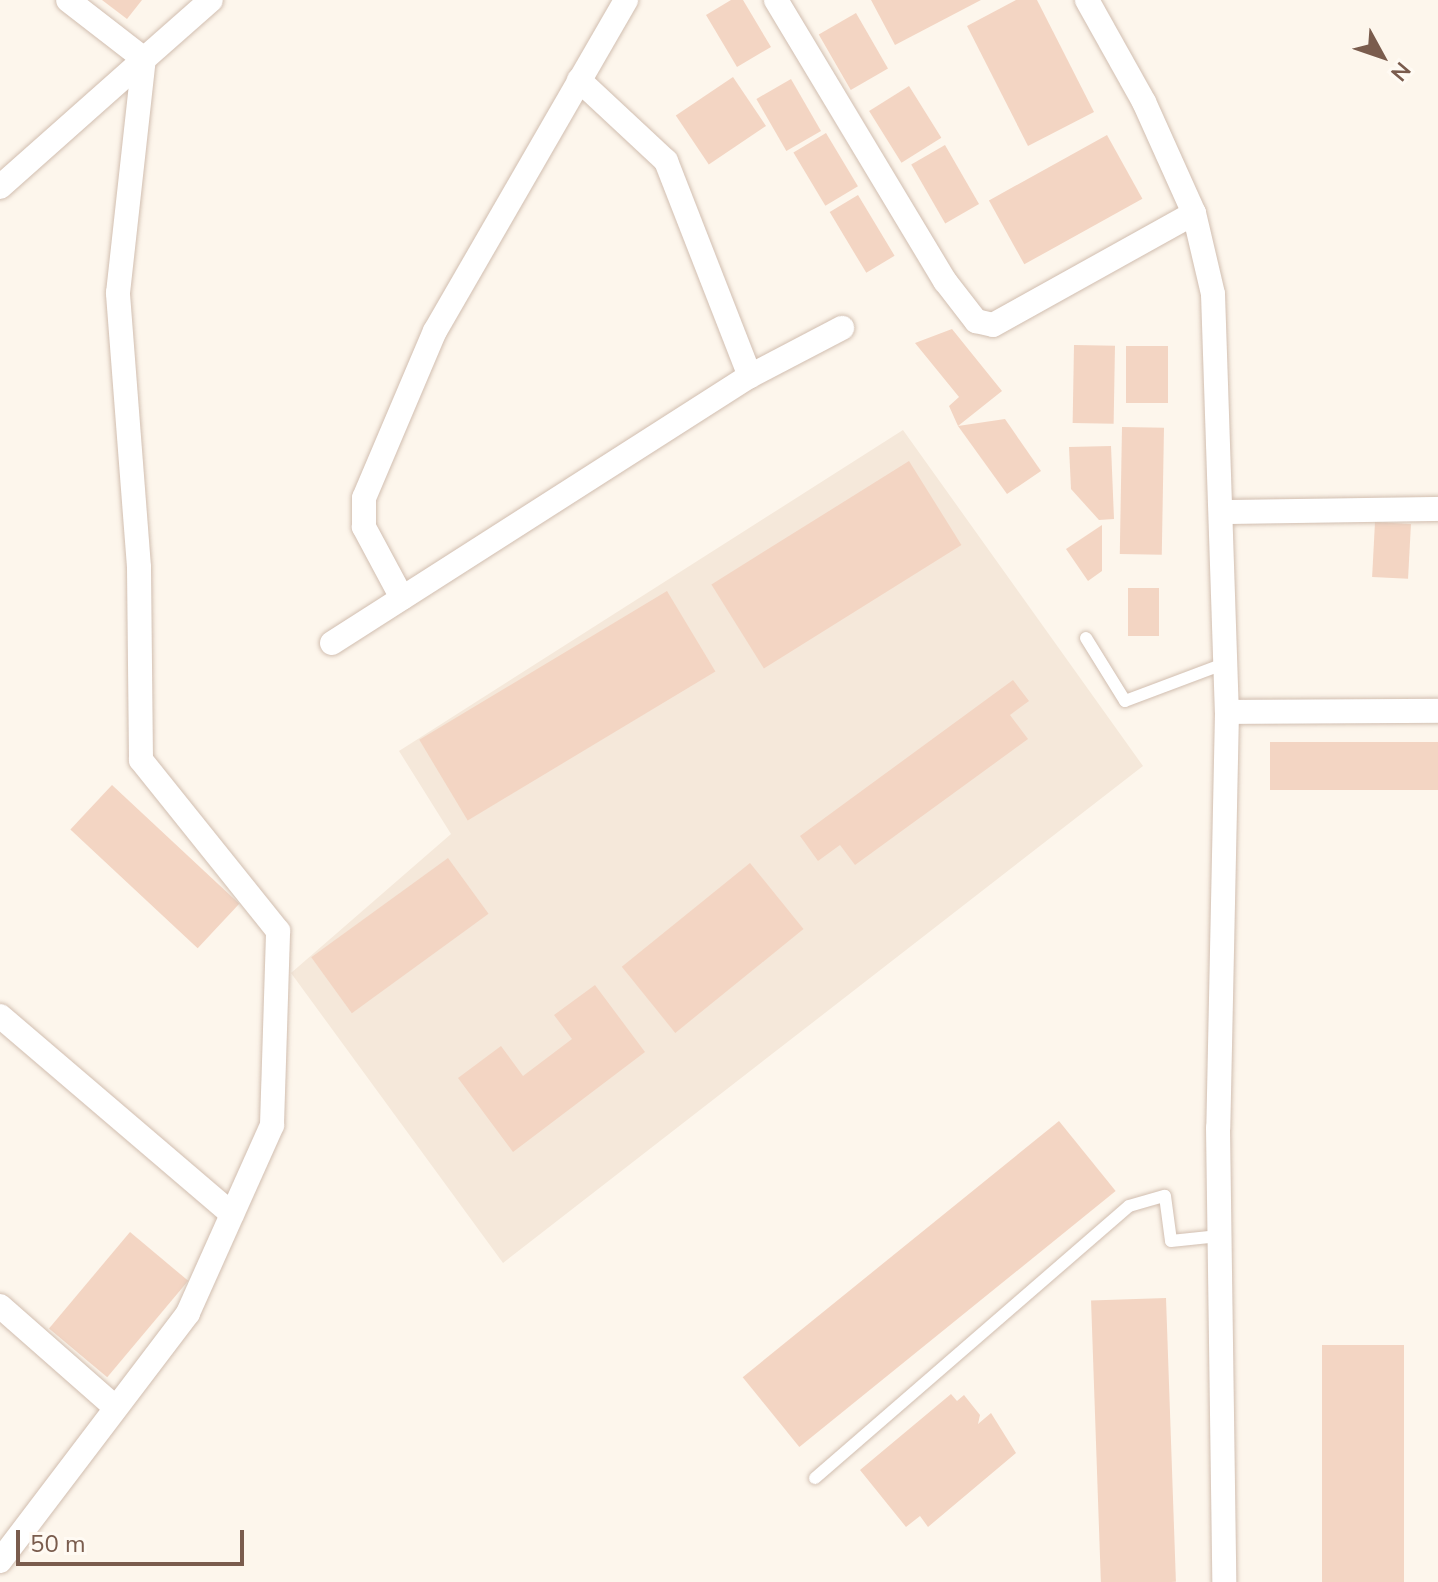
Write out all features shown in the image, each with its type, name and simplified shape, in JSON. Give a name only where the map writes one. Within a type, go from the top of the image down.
[{"type":"street","points":[[68,0],[144,59]]},
{"type":"street","points":[[0,187],[211,0]]},
{"type":"street","points":[[402,598],[364,527],[364,498],[435,331],[626,0]]},
{"type":"street","points":[[776,0],[945,281],[976,321],[993,325],[1194,213]]},
{"type":"street","points":[[1087,0],[1144,102],[1194,213],[1213,294],[1224,512],[1227,712],[1219,1236],[1224,1582]]},
{"type":"street","points":[[0,1561],[188,1313],[272,1125],[278,931],[141,760],[139,567],[118,293],[144,59]]},
{"type":"street","points":[[579,80],[666,161],[750,376]]},
{"type":"street","points":[[332,643],[750,376],[842,328]]},
{"type":"street","points":[[1224,512],[1438,509]]},
{"type":"street","points":[[1227,712],[1438,711]]},
{"type":"street","points":[[0,1016],[232,1214]]},
{"type":"street","points":[[0,1306],[116,1408]]},
{"type":"lane","points":[[1086,638],[1125,701],[1226,663]]},
{"type":"lane","points":[[815,1478],[1129,1206],[1165,1196],[1171,1241],[1219,1236]]},
{"type":"shaded area","points":[[903,430],[1143,766],[503,1263],[291,973],[451,834],[399,751]]},
{"type":"building","points":[[102,0],[142,0],[127,19]]},
{"type":"building","points":[[731,0],[743,0],[771,47],[737,67],[706,15]]},
{"type":"building","points":[[871,0],[981,0],[895,45]]},
{"type":"building","points":[[1016,0],[1037,0],[1094,112],[1028,146],[967,26]]},
{"type":"building","points":[[856,13],[888,68],[851,90],[819,34]]},
{"type":"building","points":[[733,77],[766,126],[709,164],[676,116]]},
{"type":"building","points":[[791,79],[821,131],[786,151],[756,99]]},
{"type":"building","points":[[909,86],[941,138],[901,163],[869,111]]},
{"type":"building","points":[[826,133],[858,186],[825,206],[793,153]]},
{"type":"building","points":[[1107,135],[1142,199],[1024,264],[989,200]]},
{"type":"building","points":[[945,145],[979,204],[945,223],[911,164]]},
{"type":"building","points":[[858,195],[895,256],[866,273],[830,212]]},
{"type":"building","points":[[952,329],[1002,391],[958,426],[949,406],[959,397],[915,343]]},
{"type":"building","points":[[1074,345],[1115,346],[1114,424],[1073,423]]},
{"type":"building","points":[[1126,346],[1168,346],[1168,403],[1126,403]]},
{"type":"building","points":[[1005,419],[1041,471],[1007,494],[958,426]]},
{"type":"building","points":[[1122,427],[1164,428],[1162,555],[1120,554]]},
{"type":"building","points":[[1111,446],[1114,519],[1099,520],[1071,489],[1069,447]]},
{"type":"building","points":[[909,461],[961,545],[764,668],[711,584]]},
{"type":"building","points":[[1375,522],[1411,524],[1408,579],[1372,577]]},
{"type":"building","points":[[1102,525],[1102,571],[1088,581],[1066,549]]},
{"type":"building","points":[[1128,588],[1159,588],[1159,636],[1128,636]]},
{"type":"building","points":[[667,591],[715,672],[468,820],[419,740]]},
{"type":"building","points":[[1013,680],[1029,701],[1010,715],[1028,739],[855,865],[840,845],[818,861],[800,836]]},
{"type":"building","points":[[1270,742],[1438,742],[1438,790],[1270,790]]},
{"type":"building","points":[[112,785],[239,904],[198,948],[70,830]]},
{"type":"building","points":[[448,858],[489,914],[352,1013],[311,957]]},
{"type":"building","points":[[750,863],[803,929],[675,1033],[622,967]]},
{"type":"building","points":[[595,985],[645,1052],[513,1152],[458,1078],[501,1046],[523,1076],[572,1039],[554,1015]]},
{"type":"building","points":[[1059,1121],[1116,1191],[799,1447],[743,1377]]},
{"type":"building","points":[[130,1232],[188,1281],[107,1377],[49,1329]]},
{"type":"building","points":[[1166,1298],[1176,1582],[1101,1582],[1091,1301]]},
{"type":"building","points":[[1322,1345],[1404,1345],[1404,1582],[1322,1582]]},
{"type":"building","points":[[951,1394],[957,1401],[964,1395],[980,1415],[978,1424],[991,1413],[1016,1453],[928,1527],[920,1516],[906,1527],[860,1470]]}]
